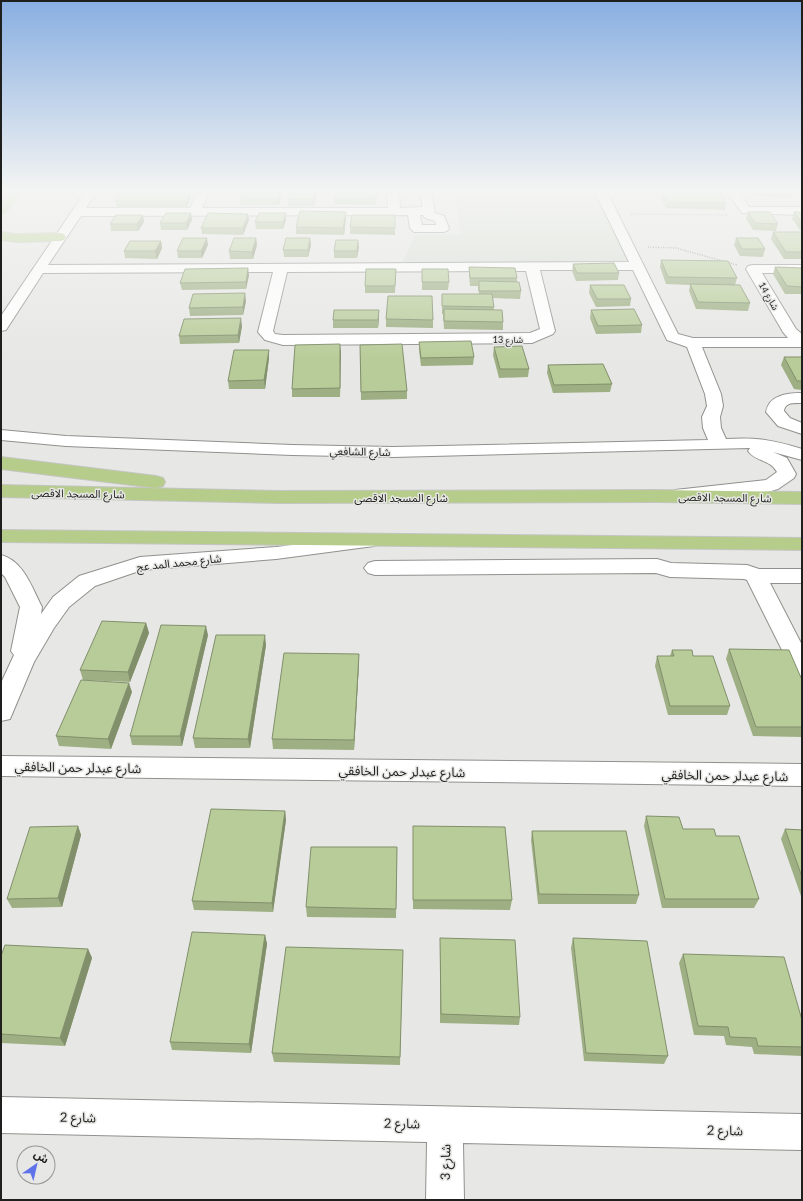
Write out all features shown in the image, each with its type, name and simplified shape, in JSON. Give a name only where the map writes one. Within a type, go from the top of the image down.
[{"type":"main road","points":[[1,463],[280,497]]},
{"type":"main road","name":"شارع المسجد الاقصى","points":[[1,491],[280,497],[657,496],[802,498]]},
{"type":"main road","points":[[1,536],[375,541],[802,544]]},
{"type":"street","points":[[1,327],[53,248]]},
{"type":"street","points":[[629,248],[672,337],[681,341],[692,343],[802,342]]},
{"type":"street","points":[[39,269],[638,266]]},
{"type":"street","name":"شارع 13","points":[[281,268],[265,332],[270,337],[290,340],[532,338],[548,331],[532,267]]},
{"type":"street","name":"شارع 14","points":[[753,269],[802,269]]},
{"type":"street","name":"شارع 14","points":[[753,269],[790,332],[802,342]]},
{"type":"street","points":[[692,343],[713,394],[715,406],[712,417],[715,437],[750,429],[774,434],[802,443]]},
{"type":"street","points":[[802,398],[784,400],[778,403],[775,407],[775,412],[784,422],[802,429]]},
{"type":"street","name":"شارع الشافعي","points":[[1,434],[66,441],[370,452],[715,437],[778,447],[802,455]]},
{"type":"street","name":"شارع الشافعي","points":[[657,496],[771,485],[787,474],[781,462],[756,450],[715,437]]},
{"type":"street","name":"شارع محمد المد عج","points":[[1,712],[22,660],[61,602],[87,581],[140,564],[276,553],[375,541]]},
{"type":"street","points":[[639,543],[657,566]]},
{"type":"street","name":"شارع محمد المد عج","points":[[1,562],[14,573],[31,607],[22,660]]},
{"type":"street","points":[[375,568],[657,566],[670,570],[747,572],[756,576],[802,576]]},
{"type":"street","points":[[756,576],[802,668]]},
{"type":"street","name":"شارع عبدلر حمن الخافقي","points":[[1,766],[802,775]]},
{"type":"street","name":"شارع 2","points":[[1,1115],[802,1132]]},
{"type":"street","name":"شارع 3","points":[[445,1124],[445,1200]]},
{"type":"path","points":[[676,248],[753,269]]},
{"type":"shaded area","points":[[409,248],[627,248],[634,262],[402,263]]},
{"type":"building","points":[[126,248],[157,248],[155,251],[124,251]]},
{"type":"building","points":[[178,248],[202,248],[201,251],[177,251]]},
{"type":"building","points":[[230,248],[253,248],[252,252],[229,251]]},
{"type":"building","points":[[283,248],[308,248],[308,250],[283,250]]},
{"type":"building","points":[[335,248],[357,248],[357,251],[334,251]]},
{"type":"building","points":[[741,248],[765,249],[742,249]]},
{"type":"building","points":[[783,248],[802,248],[802,252],[786,252]]},
{"type":"building","points":[[661,260],[728,261],[737,278],[668,277]]},
{"type":"building","points":[[614,263],[619,273],[577,273],[573,264]]},
{"type":"building","points":[[469,267],[515,268],[517,278],[470,278]]},
{"type":"building","points":[[775,267],[802,268],[802,287],[787,286]]},
{"type":"building","points":[[248,268],[246,282],[180,283],[185,269]]},
{"type":"building","points":[[366,269],[396,269],[395,286],[365,286]]},
{"type":"building","points":[[422,269],[448,269],[449,282],[422,282]]},
{"type":"building","points":[[479,281],[519,282],[521,291],[479,291]]},
{"type":"building","points":[[690,284],[740,285],[750,303],[698,302]]},
{"type":"building","points":[[590,285],[624,285],[631,299],[597,299]]},
{"type":"building","points":[[245,293],[243,307],[189,308],[193,294]]},
{"type":"building","points":[[442,294],[492,294],[494,307],[442,306]]},
{"type":"building","points":[[388,296],[432,296],[433,320],[386,319]]},
{"type":"building","points":[[444,309],[502,310],[503,322],[444,321]]},
{"type":"building","points":[[634,309],[642,325],[598,326],[591,310]]},
{"type":"building","points":[[334,310],[379,310],[378,320],[333,320]]},
{"type":"building","points":[[241,318],[238,335],[179,336],[184,319]]},
{"type":"building","points":[[471,341],[474,357],[421,358],[419,342]]},
{"type":"building","points":[[340,344],[340,388],[292,389],[295,345]]},
{"type":"building","points":[[402,344],[407,391],[361,392],[360,345]]},
{"type":"building","points":[[522,346],[529,369],[500,369],[494,347]]},
{"type":"building","points":[[234,350],[269,350],[264,380],[228,381]]},
{"type":"building","points":[[784,357],[802,357],[802,381],[797,381]]},
{"type":"building","points":[[603,364],[612,384],[554,385],[548,365]]},
{"type":"building","points":[[102,621],[146,623],[128,672],[80,670]]},
{"type":"building","points":[[161,625],[206,626],[180,736],[130,736]]},
{"type":"building","points":[[216,635],[265,635],[248,739],[193,738]]},
{"type":"building","points":[[729,649],[789,650],[802,680],[802,727],[756,727]]},
{"type":"building","points":[[672,650],[692,650],[693,656],[713,656],[730,706],[670,706],[657,656],[674,656]]},
{"type":"building","points":[[284,653],[359,654],[354,740],[272,739]]},
{"type":"building","points":[[81,680],[129,683],[108,739],[56,736]]},
{"type":"building","points":[[211,809],[285,811],[272,903],[192,901]]},
{"type":"building","points":[[646,816],[679,817],[683,829],[714,829],[716,836],[739,836],[759,899],[665,899]]},
{"type":"building","points":[[78,826],[58,898],[7,899],[30,827]]},
{"type":"building","points":[[413,826],[505,827],[512,900],[413,900]]},
{"type":"building","points":[[785,829],[802,830],[802,877]]},
{"type":"building","points":[[532,831],[626,831],[639,895],[539,894]]},
{"type":"building","points":[[311,847],[397,847],[396,909],[306,907]]},
{"type":"building","points":[[192,932],[265,935],[249,1044],[170,1042]]},
{"type":"building","points":[[440,938],[515,940],[520,1017],[441,1014]]},
{"type":"building","points":[[573,938],[647,941],[668,1056],[586,1053]]},
{"type":"building","points":[[5,945],[88,949],[60,1038],[1,1034],[1,956]]},
{"type":"building","points":[[286,947],[403,950],[400,1057],[272,1053]]},
{"type":"building","points":[[683,954],[784,957],[802,1020],[802,1047],[758,1046],[756,1038],[730,1037],[728,1027],[698,1026]]}]
